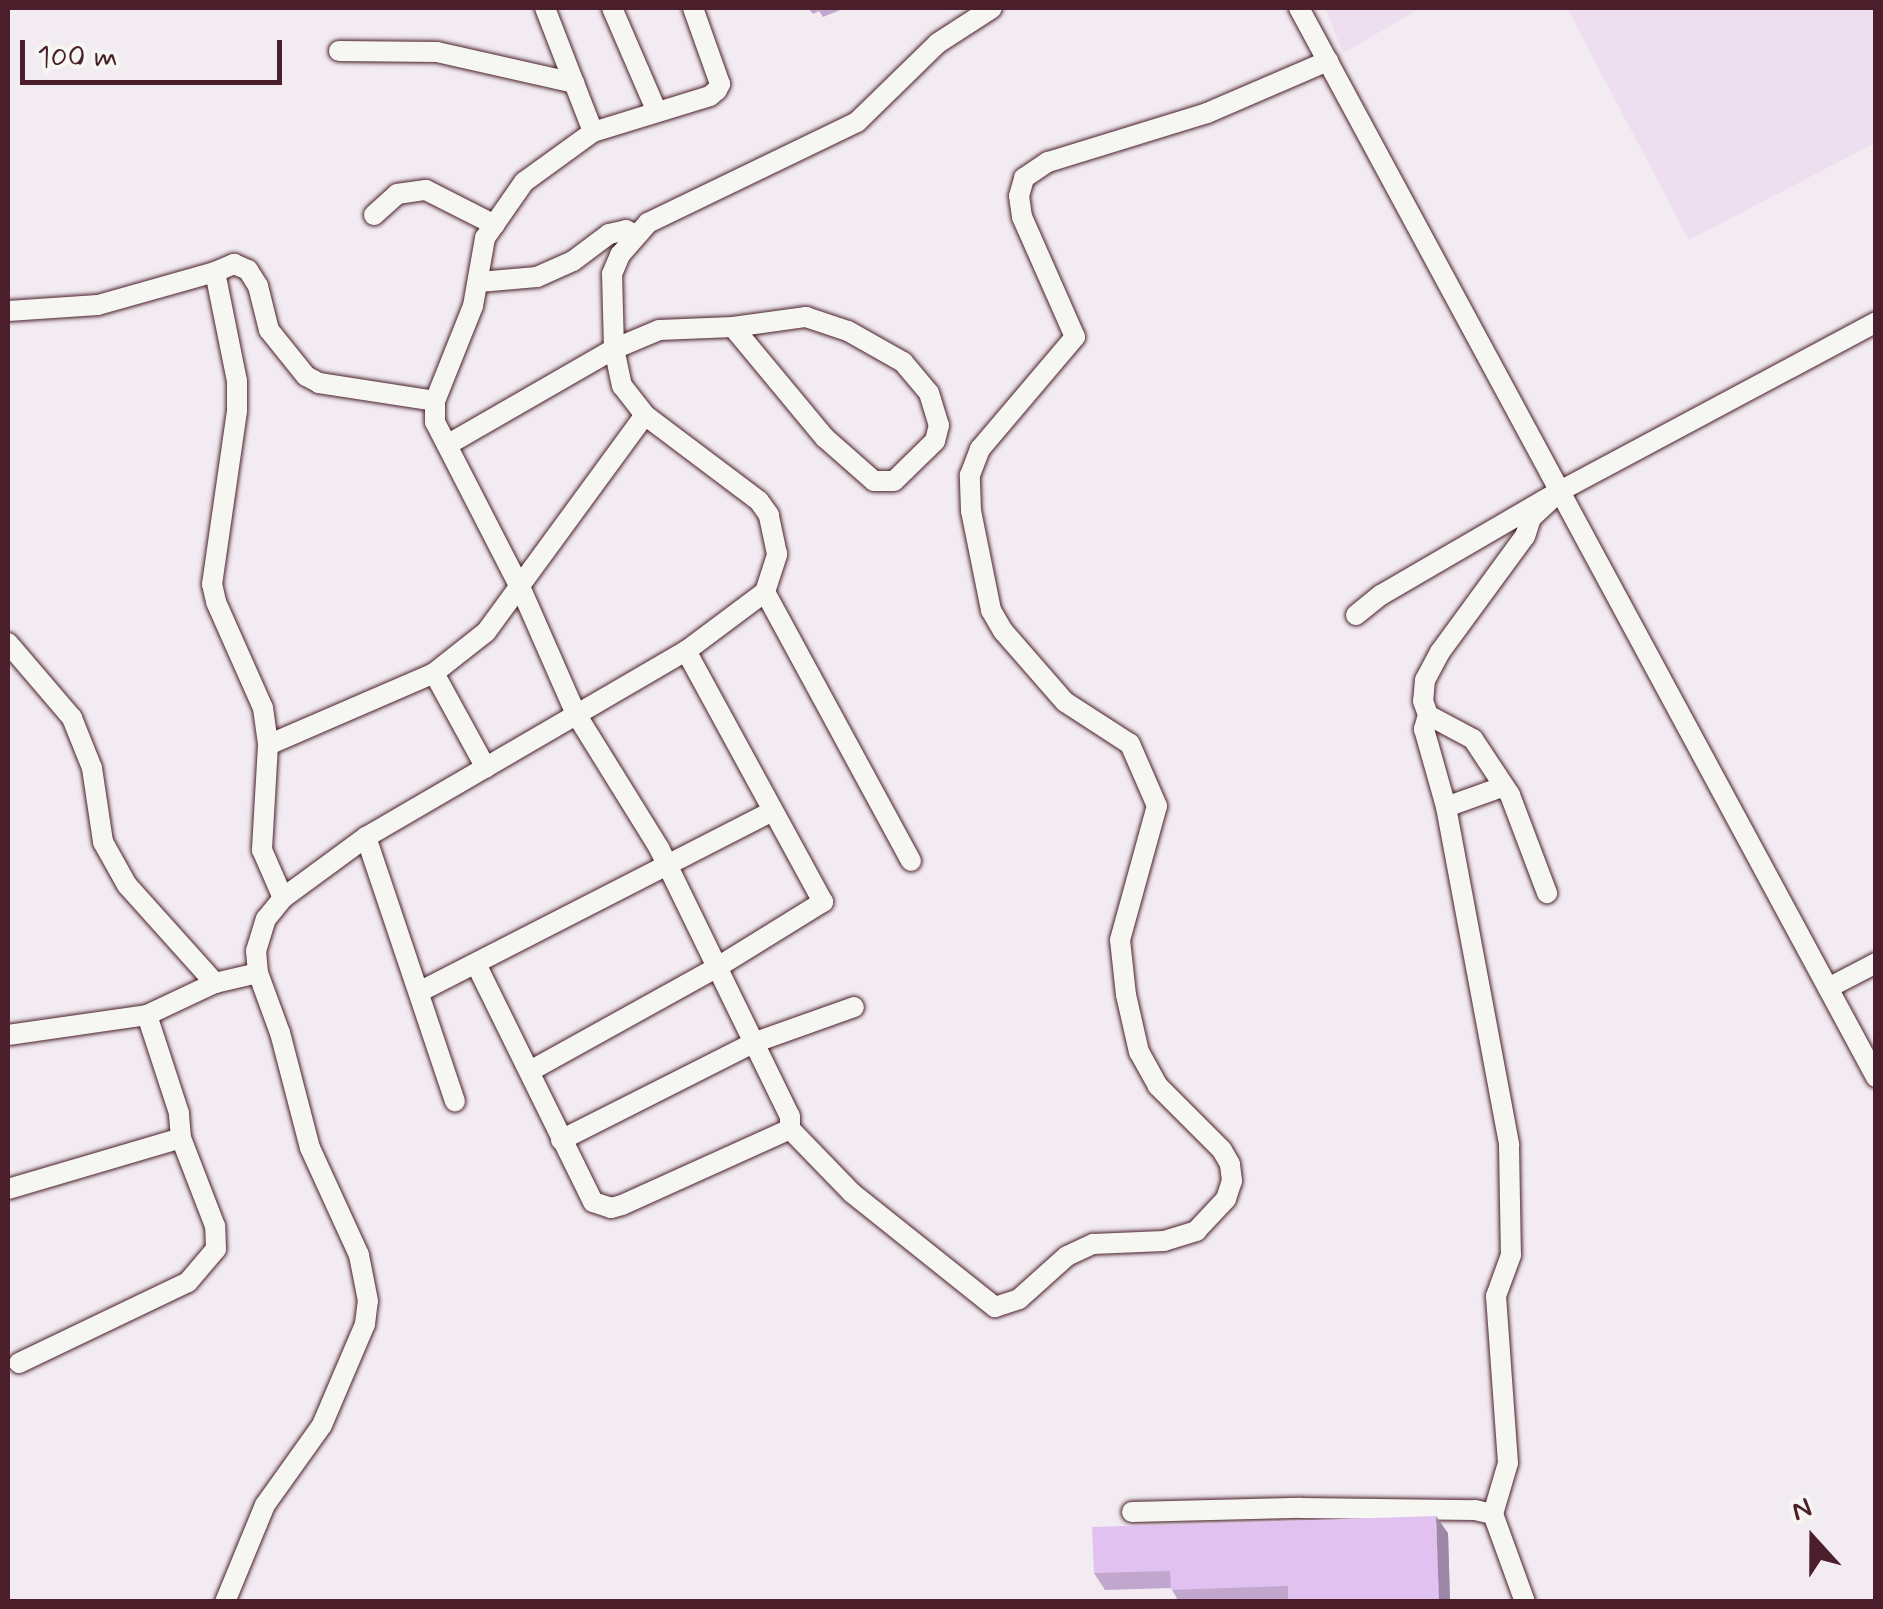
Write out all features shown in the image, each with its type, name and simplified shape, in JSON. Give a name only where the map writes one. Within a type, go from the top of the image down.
[{"type":"street","points":[[545,8],[594,132]]},
{"type":"street","points":[[612,8],[657,112]]},
{"type":"street","points":[[693,8],[720,84],[710,96],[594,132],[524,182],[486,238],[478,282],[435,401],[435,422],[521,589],[576,714],[666,864],[790,1116],[790,1129],[852,1194],[995,1307],[1019,1299],[1067,1256],[1093,1244],[1164,1241],[1196,1231],[1226,1200],[1232,1181],[1230,1164],[1158,1086],[1139,1052],[1126,994],[1120,940],[1157,806],[1130,744],[1066,702],[1003,631],[991,610],[971,511],[970,475],[980,449],[1074,337],[1022,218],[1019,196],[1024,178],[1048,162],[1208,114],[1328,61]]},
{"type":"street","points":[[225,1602],[264,1505],[322,1425],[365,1324],[368,1301],[359,1255],[310,1148],[280,1033],[258,973],[260,931],[283,898],[366,837],[686,651],[764,592],[778,554],[769,515],[759,501],[645,415],[622,386],[614,348],[612,274],[634,234],[672,210],[857,122],[938,43],[992,8]]},
{"type":"street","points":[[1299,8],[1876,1077]]},
{"type":"street","points":[[339,51],[437,52],[574,83]]},
{"type":"street","points":[[374,216],[397,194],[426,190],[494,225]]},
{"type":"street","points":[[478,282],[537,277],[573,261],[610,234],[626,230],[634,234]]},
{"type":"street","points":[[8,312],[98,305],[234,264],[248,270],[258,286],[269,330],[306,376],[320,383],[435,401]]},
{"type":"street","points":[[215,272],[237,381],[237,411],[212,584],[216,602],[263,708],[268,745],[262,850],[283,898]]},
{"type":"street","points":[[447,445],[534,398],[614,348],[659,330],[734,327],[806,317],[888,350],[929,393],[939,424],[935,441],[894,481],[874,481],[826,438],[734,327]]},
{"type":"street","points":[[1356,614],[1381,595],[1560,491],[1876,322]]},
{"type":"street","points":[[268,745],[434,673],[486,632],[645,415]]},
{"type":"street","points":[[1548,893],[1510,796],[1473,739],[1428,715],[1422,701],[1425,680],[1440,652],[1525,536],[1531,518],[1560,491]]},
{"type":"street","points":[[764,592],[911,861]]},
{"type":"street","points":[[8,643],[58,698],[78,730],[92,768],[102,842],[112,864],[215,982]]},
{"type":"street","points":[[530,1071],[716,968],[823,902],[686,651]]},
{"type":"street","points":[[434,673],[486,768]]},
{"type":"street","points":[[1428,715],[1424,729],[1446,807],[1509,1145],[1510,1255],[1496,1296],[1508,1464],[1493,1514],[1525,1602]]},
{"type":"street","points":[[1446,807],[1502,787]]},
{"type":"street","points":[[418,992],[477,966],[772,811]]},
{"type":"street","points":[[366,837],[456,1101]]},
{"type":"street","points":[[1828,988],[1876,963]]},
{"type":"street","points":[[477,966],[587,1196],[611,1208],[790,1129]]},
{"type":"street","points":[[8,1035],[148,1015],[215,982],[258,973]]},
{"type":"street","points":[[562,1140],[753,1043],[854,1007]]},
{"type":"street","points":[[19,1362],[188,1282],[216,1249],[215,1226],[181,1138],[179,1113],[148,1015]]},
{"type":"street","points":[[8,1189],[181,1138]]},
{"type":"street","points":[[1132,1512],[1301,1508],[1475,1510],[1493,1514]]},
{"type":"shaded area","points":[[1325,8],[1421,8],[1343,53]]},
{"type":"shaded area","points":[[1567,8],[1875,8],[1875,143],[1689,240]]},
{"type":"building","points":[[1436,1516],[1439,1602],[1288,1602],[1288,1586],[1171,1590],[1170,1571],[1094,1573],[1092,1527]]}]
